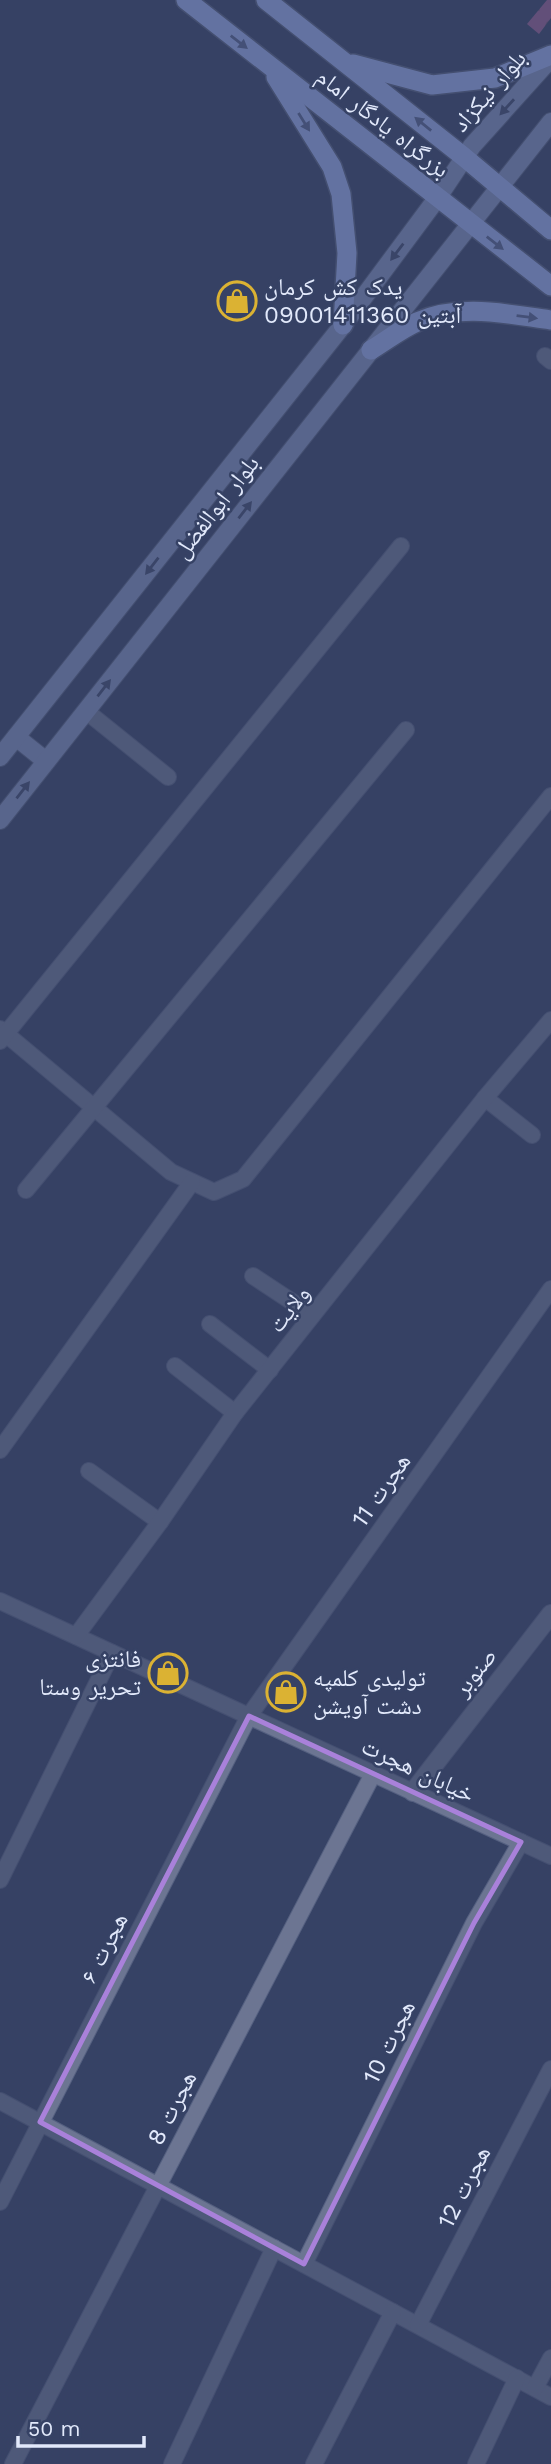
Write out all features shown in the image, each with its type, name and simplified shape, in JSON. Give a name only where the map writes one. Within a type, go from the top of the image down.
[{"type":"highway","name":"بزرگراه یادگار امام","points":[[186,0],[551,286]]},
{"type":"highway","name":"بزرگراه یادگار امام","points":[[266,0],[464,157],[551,230]]},
{"type":"highway","points":[[347,63],[432,85],[495,78],[551,56]]},
{"type":"highway","points":[[268,64],[332,167],[341,194],[347,253],[343,325]]},
{"type":"highway","points":[[371,350],[416,322],[446,312],[477,310],[551,320]]},
{"type":"main road","name":"بلوار نیکزاد","points":[[438,197],[464,157],[551,56]]},
{"type":"main road","points":[[500,187],[551,122]]},
{"type":"main road","name":"بلوار ابوالفضل","points":[[0,820],[500,187]]},
{"type":"main road","name":"بلوار ابوالفضل","points":[[0,757],[343,325],[438,197]]},
{"type":"main road","points":[[16,737],[46,761]]},
{"type":"street","points":[[401,546],[2,1035],[171,1172],[214,1192],[243,1179],[551,796]]},
{"type":"street","points":[[86,711],[168,776]]},
{"type":"street","points":[[26,1191],[406,730]]},
{"type":"street","name":"ولایت","points":[[76,1636],[160,1522],[235,1413],[485,1098],[551,1020]]},
{"type":"street","points":[[485,1098],[532,1135]]},
{"type":"street","points":[[0,1450],[192,1182]]},
{"type":"street","points":[[253,1276],[312,1315]]},
{"type":"street","name":"هجرت 11","points":[[249,1716],[551,1289]]},
{"type":"street","points":[[210,1324],[270,1370]]},
{"type":"street","points":[[175,1366],[235,1413]]},
{"type":"street","points":[[89,1471],[160,1522]]},
{"type":"street","name":"خیابان هجرت","points":[[0,1601],[551,1857]]},
{"type":"street","name":"صنوبر","points":[[413,1792],[551,1614]]},
{"type":"street","points":[[0,1880],[111,1653]]},
{"type":"street","name":"هجرت ۶","points":[[0,2202],[249,1716]]},
{"type":"street","name":"هجرت 8","points":[[13,2464],[373,1774]]},
{"type":"street","name":"هجرت 10","points":[[304,2264],[474,1923],[520,1842]]},
{"type":"street","name":"هجرت 12","points":[[418,2325],[551,2069]]},
{"type":"street","points":[[0,2101],[551,2396]]},
{"type":"street","points":[[172,2464],[274,2248]]},
{"type":"street","points":[[314,2464],[393,2312]]},
{"type":"street","points":[[535,2388],[551,2358]]},
{"type":"street","points":[[476,2464],[517,2378]]},
{"type":"highlighted area","points":[[249,1716],[521,1842],[474,1923],[304,2264],[40,2122]]},
{"type":"green space","points":[[547,0],[551,0],[551,18],[539,34],[527,24]]},
{"type":"place","name":"یدک کش کرمان آبتین 09001411360","points":[[237,301]]},
{"type":"place","name":"فانتزی تحریر وستا","points":[[168,1673]]},
{"type":"place","name":"تولیدی کلمپه دشت آویشن","points":[[286,1692]]}]
